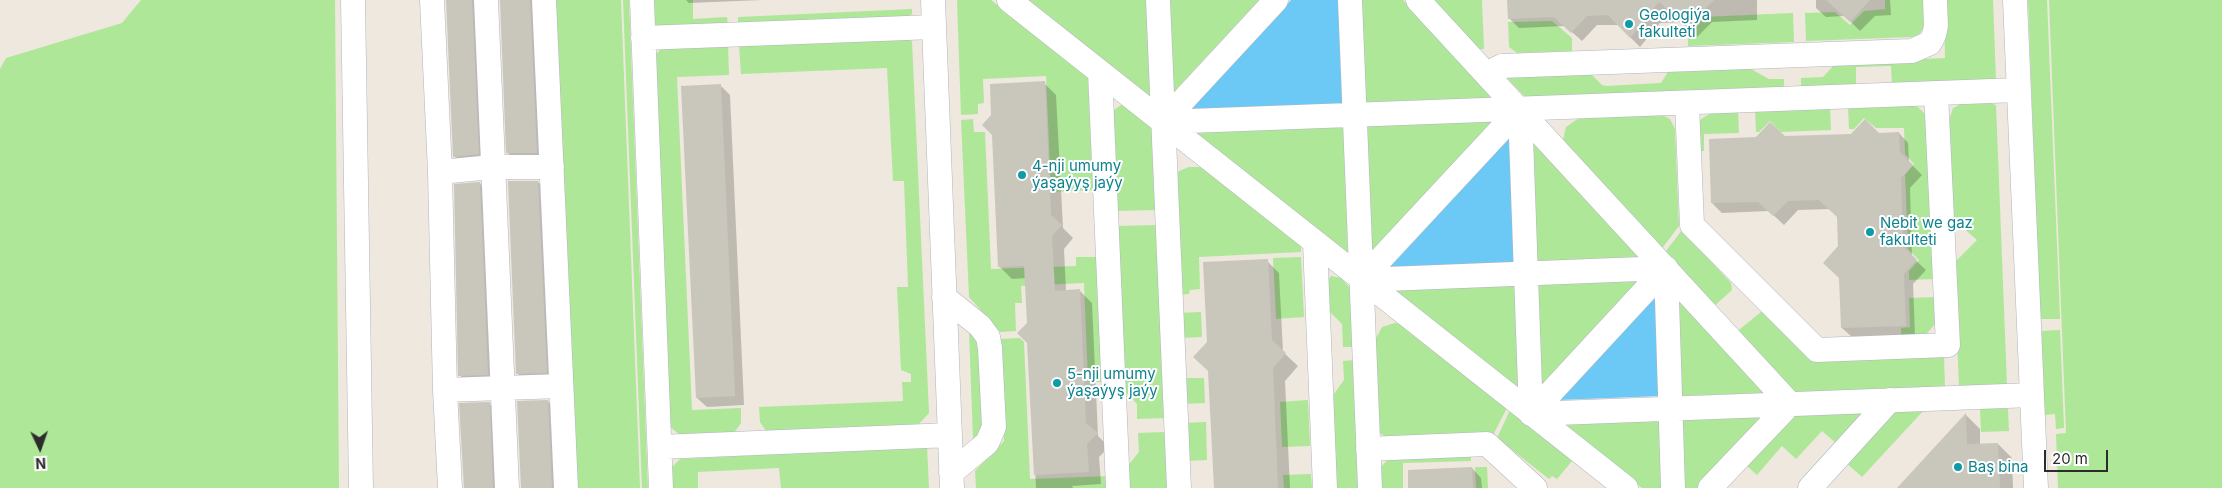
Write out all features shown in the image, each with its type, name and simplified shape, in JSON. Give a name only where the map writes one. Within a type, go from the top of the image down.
[{"type":"lane","points":[[353,0],[362,488]]},
{"type":"lane","points":[[432,0],[440,172],[445,390],[450,488]]},
{"type":"lane","points":[[486,0],[506,488]]},
{"type":"lane","points":[[544,0],[566,488]]},
{"type":"lane","points":[[642,0],[661,488]]},
{"type":"lane","points":[[932,0],[952,481]]},
{"type":"lane","points":[[1009,0],[1626,488]]},
{"type":"lane","points":[[1158,0],[1179,488]]},
{"type":"lane","points":[[1164,122],[1276,0]]},
{"type":"lane","points":[[1350,0],[1370,488]]},
{"type":"lane","points":[[1418,0],[1790,404]]},
{"type":"lane","points":[[1486,74],[1502,66],[1912,50],[1930,43],[1934,35],[1936,26],[1935,0]]},
{"type":"lane","points":[[2015,0],[2036,488]]},
{"type":"lane","points":[[643,38],[933,26]]},
{"type":"lane","points":[[1100,72],[1118,488]]},
{"type":"lane","points":[[1164,122],[2018,90]]},
{"type":"lane","points":[[1688,103],[1692,225],[1818,350],[1948,345],[1936,94]]},
{"type":"lane","points":[[1520,109],[1531,414]]},
{"type":"lane","points":[[1361,280],[1520,109]]},
{"type":"lane","points":[[440,172],[492,167],[552,167]]},
{"type":"lane","points":[[1315,242],[1325,488]]},
{"type":"lane","points":[[1361,280],[1666,268]]},
{"type":"lane","points":[[1666,268],[1673,488]]},
{"type":"lane","points":[[1531,414],[1666,268]]},
{"type":"lane","points":[[944,297],[980,326],[988,337],[994,427],[988,444],[952,481]]},
{"type":"lane","points":[[445,390],[561,386]]},
{"type":"lane","points":[[1531,414],[2032,395]]},
{"type":"lane","points":[[1810,488],[1890,400]]},
{"type":"lane","points":[[1710,488],[1790,404]]},
{"type":"lane","points":[[660,448],[950,435]]},
{"type":"lane","points":[[1368,449],[1486,444],[1535,488]]},
{"type":"green space","points":[[141,0],[335,0],[339,488],[0,488],[0,69],[6,58],[122,23]]},
{"type":"green space","points":[[552,0],[621,0],[640,488],[571,488]]},
{"type":"green space","points":[[623,0],[629,0],[648,488],[642,488]]},
{"type":"green space","points":[[651,0],[693,0],[693,19],[727,17],[728,26],[658,27],[654,23]]},
{"type":"green space","points":[[957,0],[991,0],[1088,75],[1093,190],[1051,192],[1046,76],[983,79],[984,103],[978,104],[978,114],[961,115]]},
{"type":"green space","points":[[1025,0],[1147,0],[1150,99]]},
{"type":"green space","points":[[1168,0],[1259,0],[1171,95]]},
{"type":"green space","points":[[1361,0],[1403,0],[1495,99],[1364,103]]},
{"type":"green space","points":[[1430,0],[1482,0],[1484,49],[1473,49]]},
{"type":"green space","points":[[1885,0],[1923,0],[1924,22],[1923,29],[1919,34],[1912,37],[1806,41],[1805,13],[1835,12],[1850,25],[1864,11],[1885,9]]},
{"type":"green space","points":[[1944,0],[1993,0],[1996,81],[1892,85],[1891,66],[1856,67],[1856,86],[1801,88],[1801,78],[1823,77],[1836,63],[1945,58]]},
{"type":"green space","points":[[2028,0],[2047,0],[2060,319],[2040,319]]},
{"type":"green space","points":[[2049,0],[2222,0],[2222,488],[2058,488],[2056,434],[2066,433]]},
{"type":"green space","points":[[912,9],[912,14],[904,18],[738,25],[738,17]]},
{"type":"green space","points":[[1793,13],[1794,42],[1688,46],[1688,31],[1702,17]]},
{"type":"green space","points":[[1552,21],[1572,38],[1572,51],[1517,53],[1509,47],[1508,22]]},
{"type":"green space","points":[[905,38],[912,41],[929,413],[918,425],[767,432],[760,422],[759,407],[903,401],[902,382],[911,382],[911,374],[901,370],[897,287],[908,287],[904,181],[893,181],[887,68],[741,74],[739,45]]},
{"type":"green space","points":[[728,46],[729,75],[677,77],[692,410],[741,408],[741,423],[734,433],[680,435],[670,427],[655,55],[660,50],[667,49]]},
{"type":"green space","points":[[1749,68],[1769,79],[1784,79],[1784,89],[1526,98],[1507,78],[1591,74],[1602,85],[1606,86],[1661,83],[1668,72],[1672,71]]},
{"type":"green space","points":[[1965,102],[1987,102],[1996,105],[2007,386],[1959,388],[1954,263],[1977,240],[1953,219],[1949,121],[1953,108]]},
{"type":"green space","points":[[1121,105],[1127,105],[1153,128],[1156,210],[1116,211],[1112,113]]},
{"type":"green space","points":[[1911,105],[1918,107],[1927,116],[1934,279],[1909,280],[1909,271],[1919,260],[1908,249],[1905,175],[1914,164],[1905,154],[1904,128],[1876,128],[1864,118],[1854,129],[1849,129],[1848,107]]},
{"type":"green space","points":[[1830,108],[1831,130],[1781,132],[1770,121],[1759,132],[1756,132],[1755,110]]},
{"type":"green space","points":[[1738,111],[1739,133],[1704,134],[1704,151],[1696,151],[1697,125],[1701,119],[1713,112]]},
{"type":"green space","points":[[1660,114],[1670,119],[1675,129],[1679,226],[1660,251],[1563,140],[1566,127],[1579,118]]},
{"type":"green space","points":[[973,119],[974,132],[985,132],[991,269],[1076,266],[1076,257],[1098,257],[1102,382],[1088,382],[1084,283],[1021,286],[1022,303],[1015,303],[1016,331],[1000,332],[969,297],[961,120]]},
{"type":"green space","points":[[1493,121],[1369,255],[1365,124]]},
{"type":"green space","points":[[1344,125],[1348,256],[1189,130]]},
{"type":"green space","points":[[1531,138],[1643,259],[1535,262]]},
{"type":"green space","points":[[1189,167],[1203,167],[1301,242],[1301,252],[1199,257],[1200,289],[1190,290],[1189,294],[1177,295],[1174,181],[1179,171]]},
{"type":"green space","points":[[1157,225],[1165,418],[1137,419],[1137,404],[1123,389],[1117,226]]},
{"type":"green space","points":[[1682,230],[1731,283],[1732,290],[1712,308],[1663,255]]},
{"type":"green space","points":[[1301,257],[1304,317],[1276,319],[1273,258]]},
{"type":"green space","points":[[1331,276],[1341,278],[1351,289],[1355,347],[1343,347],[1342,324],[1329,311],[1328,280]]},
{"type":"green space","points":[[1641,280],[1539,389],[1536,284]]},
{"type":"green space","points":[[1516,284],[1519,391],[1389,288]]},
{"type":"green space","points":[[1677,297],[1766,393],[1680,396]]},
{"type":"green space","points":[[1935,297],[1936,323],[1920,341],[1901,341],[1901,328],[1910,327],[1909,298]]},
{"type":"green space","points":[[1201,312],[1202,337],[1179,338],[1178,313]]},
{"type":"green space","points":[[1761,312],[1766,312],[1811,361],[1944,356],[1945,388],[1792,395],[1735,333]]},
{"type":"green space","points":[[1395,323],[1401,324],[1507,408],[1493,435],[1489,433],[1395,437],[1384,436],[1380,433],[1378,429],[1374,342],[1382,327]]},
{"type":"green space","points":[[2060,330],[2064,428],[2056,429],[2055,414],[2044,415],[2041,331]]},
{"type":"green space","points":[[969,331],[978,338],[982,428],[981,433],[973,439]]},
{"type":"green space","points":[[1020,338],[1024,342],[1030,479],[1108,476],[1109,488],[976,488],[975,471],[1004,441],[1000,339]]},
{"type":"green space","points":[[1355,360],[1360,488],[1334,488],[1331,398],[1344,380],[1343,361]]},
{"type":"green space","points":[[1181,378],[1204,378],[1205,403],[1182,404]]},
{"type":"green space","points":[[1308,400],[1310,446],[1282,447],[1280,402]]},
{"type":"green space","points":[[1997,407],[2008,409],[2009,431],[1981,432],[1980,408]]},
{"type":"green space","points":[[1925,409],[1862,477],[1845,462],[1893,410]]},
{"type":"green space","points":[[1510,410],[1573,460],[1557,479],[1552,476],[1549,479],[1497,438]]},
{"type":"green space","points":[[1866,411],[1836,443],[1822,431],[1796,459],[1782,446],[1757,475],[1747,466],[1795,414]]},
{"type":"green space","points":[[1765,414],[1697,488],[1683,488],[1681,417]]},
{"type":"green space","points":[[1660,418],[1663,488],[1642,488],[1557,421]]},
{"type":"green space","points":[[1206,422],[1207,460],[1185,461],[1183,423]]},
{"type":"green space","points":[[1165,432],[1167,488],[1127,488],[1126,468],[1139,452],[1138,433]]},
{"type":"green space","points":[[927,446],[929,488],[781,488],[779,468],[698,472],[698,488],[671,488],[671,468],[680,459]]},
{"type":"green space","points":[[1471,453],[1471,461],[1403,463],[1403,488],[1381,488],[1381,467],[1390,457]]},
{"type":"green space","points":[[1475,467],[1487,467],[1488,488],[1476,488]]},
{"type":"green space","points":[[1311,474],[1312,488],[1284,488],[1283,475]]},
{"type":"water","points":[[1291,0],[1340,0],[1343,104],[1190,109]]},
{"type":"water","points":[[1511,136],[1515,263],[1390,267]]},
{"type":"water","points":[[1657,294],[1660,396],[1558,400]]},
{"type":"building","points":[[446,0],[472,0],[479,154],[453,157]]},
{"type":"building","points":[[500,0],[530,0],[537,153],[506,153]]},
{"type":"building","name":"Geologiýa fakulteti","points":[[1507,0],[1714,0],[1687,28],[1659,2],[1630,38],[1608,15],[1587,16],[1571,33],[1554,17],[1508,19]]},
{"type":"building","points":[[1826,0],[1870,0],[1850,22]]},
{"type":"building","points":[[1045,81],[1051,215],[1062,225],[1052,236],[1055,291],[1080,289],[1086,423],[1098,433],[1087,444],[1089,472],[1034,475],[1027,343],[1017,333],[1027,323],[1024,266],[998,267],[992,135],[982,125],[991,115],[990,84]]},
{"type":"building","points":[[721,84],[735,396],[696,398],[681,86]]},
{"type":"building","name":"Nebit we gaz fakulteti","points":[[1865,119],[1879,133],[1899,132],[1900,152],[1913,165],[1901,178],[1903,246],[1917,260],[1904,274],[1906,326],[1841,328],[1839,278],[1823,263],[1838,246],[1837,217],[1819,200],[1788,201],[1773,216],[1758,202],[1711,203],[1709,139],[1756,137],[1770,122],[1785,136],[1851,134]]},
{"type":"building","points":[[508,181],[538,181],[547,373],[516,374]]},
{"type":"building","points":[[480,182],[488,375],[458,376],[454,184]]},
{"type":"building","points":[[1268,259],[1272,340],[1286,353],[1273,368],[1278,488],[1214,488],[1208,371],[1193,357],[1207,342],[1203,262]]},
{"type":"building","points":[[548,400],[552,488],[521,488],[517,401]]},
{"type":"building","points":[[490,402],[493,488],[464,488],[459,403]]},
{"type":"building","name":"Baş bina","points":[[1966,413],[1967,444],[1998,443],[2000,488],[1897,488]]},
{"type":"building","points":[[1472,467],[1473,488],[1408,488],[1408,470]]},
{"type":"place","name":"Geologiýa fakulteti","points":[[1629,24]]},
{"type":"place","name":"4-nji umumy ýaşaýyş jaýy","points":[[1022,175]]},
{"type":"place","name":"Nebit we gaz fakulteti","points":[[1870,232]]},
{"type":"place","name":"5-nji umumy ýaşaýyş jaýy","points":[[1057,383]]},
{"type":"place","name":"Baş bina","points":[[1958,467]]}]
